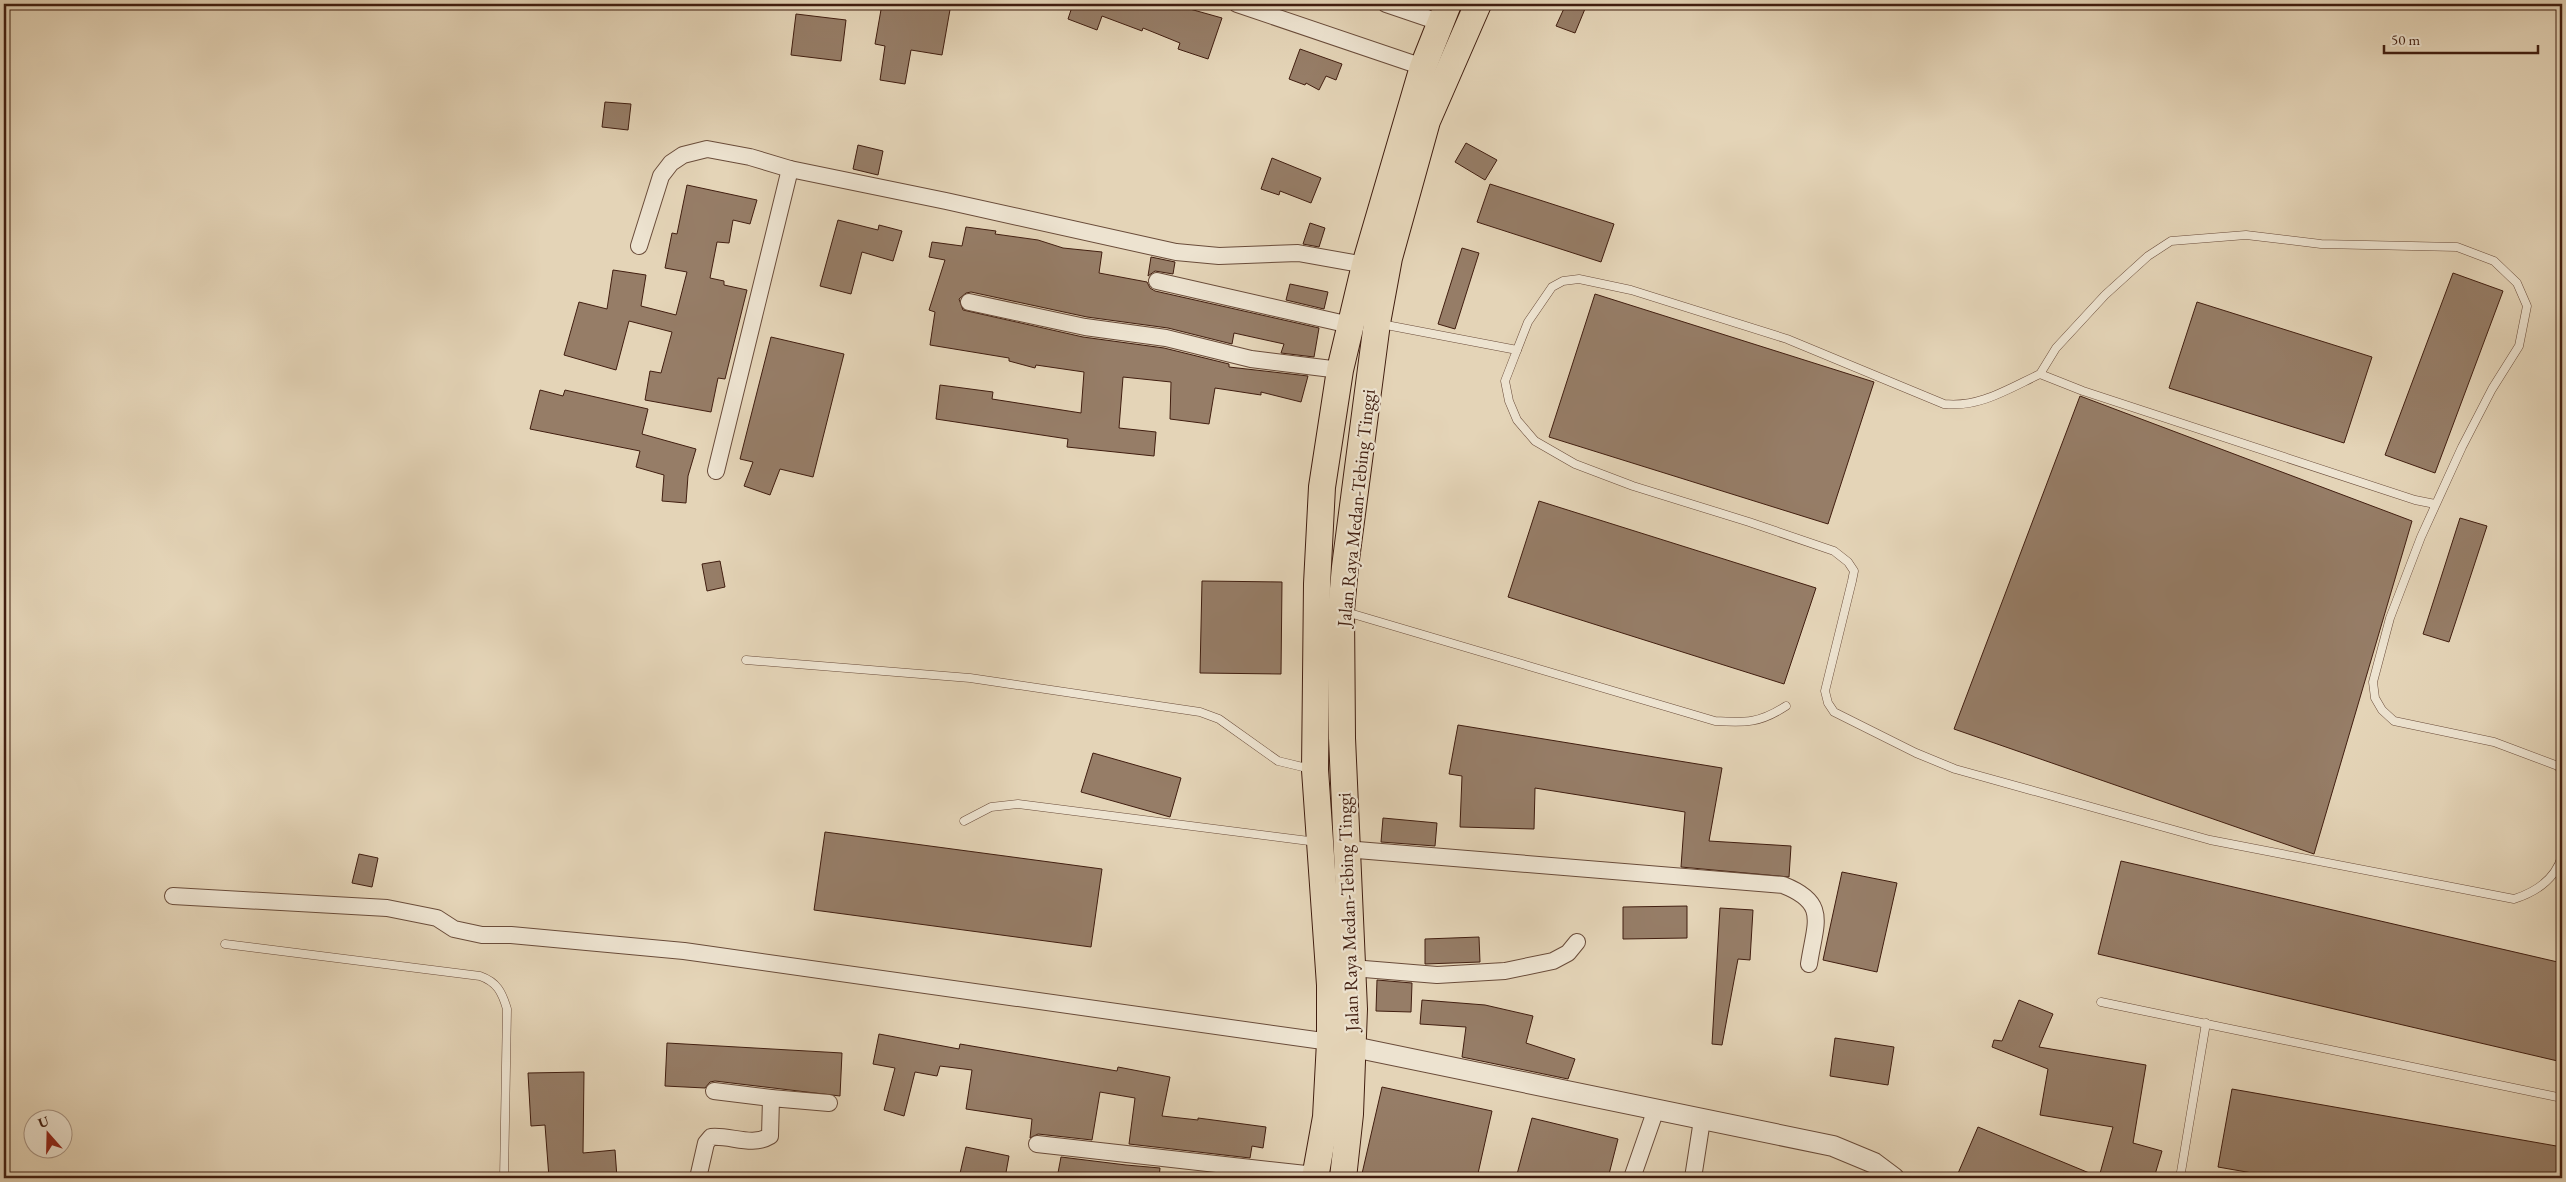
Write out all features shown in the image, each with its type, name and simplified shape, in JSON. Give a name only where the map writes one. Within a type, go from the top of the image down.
[{"type":"highway","name":"Jalan Raya Medan-Tebing Tinggi","points":[[1315,1177],[1342,1045],[1352,968],[1345,849],[1341,611],[1377,323],[1389,258],[1428,121],[1478,4]]},
{"type":"highway","name":"Jalan Raya Medan-Tebing Tinggi","points":[[1343,1178],[1350,1114],[1342,1045],[1330,985],[1315,770],[1317,584],[1322,487],[1340,370],[1365,265],[1424,67],[1444,13]]},
{"type":"street","points":[[1237,4],[1424,67]]},
{"type":"street","points":[[1386,4],[1444,13]]},
{"type":"street","points":[[639,246],[661,176],[671,163],[683,155],[707,149],[750,158],[790,170],[946,201],[1176,252],[1219,256],[1298,253],[1365,265]]},
{"type":"street","points":[[716,471],[790,170]]},
{"type":"street","points":[[1156,281],[1350,324]]},
{"type":"street","points":[[969,302],[1086,327],[1166,338],[1251,359],[1340,370]]},
{"type":"street","points":[[1345,849],[1782,885],[1799,891],[1811,900],[1816,916],[1809,964]]},
{"type":"street","points":[[173,896],[387,908],[437,918],[454,930],[482,935],[511,935],[684,951],[1342,1045],[1833,1146],[1874,1163],[1894,1178]]},
{"type":"street","points":[[1352,968],[1437,976],[1505,971],[1553,962],[1568,954],[1577,942]]},
{"type":"street","points":[[714,1091],[829,1103]]},
{"type":"street","points":[[698,1178],[706,1143],[711,1137],[724,1136],[756,1142],[770,1136],[771,1098]]},
{"type":"street","points":[[1632,1178],[1656,1109]]},
{"type":"street","points":[[1693,1178],[1702,1120]]},
{"type":"street","points":[[1038,1144],[1315,1177]]},
{"type":"lane","points":[[2562,772],[2558,766],[2494,742],[2394,721],[2382,710],[2376,698],[2374,682],[2390,618],[2435,504],[2492,389],[2519,346],[2527,306],[2517,283],[2494,261],[2457,247],[2321,244],[2246,235],[2171,241],[2148,256],[2105,295],[2056,348],[2040,374],[1978,403],[1960,406],[1944,404],[1787,339],[1631,290],[1579,279],[1564,281],[1552,287],[1528,322],[1505,381],[1517,420],[1535,441],[1576,464],[1624,483],[1834,551],[1848,562],[1854,571],[1825,691],[1828,702],[1834,712],[1916,753],[1955,769],[2210,840],[2514,899],[2534,893],[2549,880],[2562,856]]},
{"type":"lane","points":[[1377,323],[1517,350]]},
{"type":"lane","points":[[2040,374],[2083,391],[2406,497],[2435,504]]},
{"type":"lane","points":[[1341,611],[1715,721],[1746,723],[1768,718],[1786,706]]},
{"type":"lane","points":[[746,660],[970,678],[1200,712],[1219,719],[1278,761],[1315,770]]},
{"type":"lane","points":[[964,821],[991,807],[1018,804],[1319,842]]},
{"type":"lane","points":[[225,944],[480,976],[492,980],[499,987],[507,1008],[504,1178]]},
{"type":"lane","points":[[2101,1002],[2562,1098]]},
{"type":"lane","points":[[2180,1178],[2206,1023]]},
{"type":"building","points":[[882,4],[951,4],[942,55],[911,50],[905,84],[880,80],[885,46],[875,44]]},
{"type":"building","points":[[1073,4],[1172,4],[1222,18],[1208,59],[1178,49],[1180,43],[1143,28],[1142,31],[1102,16],[1097,30],[1068,19]]},
{"type":"building","points":[[1566,4],[1587,4],[1575,33],[1556,26]]},
{"type":"building","points":[[796,14],[846,20],[841,61],[791,55]]},
{"type":"building","points":[[1300,49],[1342,64],[1336,80],[1326,76],[1319,90],[1306,83],[1305,85],[1289,79]]},
{"type":"building","points":[[605,102],[631,104],[628,130],[602,127]]},
{"type":"building","points":[[1466,143],[1497,160],[1485,180],[1455,162]]},
{"type":"building","points":[[858,145],[883,151],[878,175],[853,169]]},
{"type":"building","points":[[1272,158],[1321,178],[1311,203],[1280,191],[1279,195],[1261,189]]},
{"type":"building","points":[[1490,184],[1614,224],[1601,262],[1477,222]]},
{"type":"building","points":[[687,185],[757,200],[750,224],[733,220],[729,243],[717,242],[710,278],[724,281],[724,285],[747,290],[725,379],[718,378],[711,412],[645,400],[650,371],[661,373],[672,332],[629,321],[616,370],[564,355],[579,302],[607,309],[613,270],[646,275],[641,306],[676,315],[687,272],[665,268],[672,233],[677,234]]},
{"type":"building","points":[[838,220],[878,230],[879,225],[902,231],[893,261],[862,252],[851,294],[820,286]]},
{"type":"building","points":[[1310,223],[1325,228],[1319,247],[1303,244]]},
{"type":"building","points":[[966,227],[996,231],[995,234],[1038,240],[1063,248],[1102,252],[1099,273],[1147,282],[1150,288],[1155,291],[1319,328],[1314,357],[1281,353],[1284,344],[1234,333],[1232,344],[1168,328],[1087,317],[971,292],[966,293],[959,299],[963,310],[1083,337],[1164,348],[1229,364],[1229,367],[1308,376],[1301,402],[1261,392],[1261,395],[1215,388],[1209,424],[1170,419],[1171,382],[1123,377],[1119,428],[1156,432],[1154,456],[1067,447],[1068,439],[936,419],[940,385],[993,392],[992,399],[1081,413],[1084,372],[1036,365],[1035,368],[1009,361],[1009,358],[930,345],[935,312],[929,310],[945,260],[929,257],[932,242],[962,246]]},
{"type":"building","points":[[1462,248],[1479,253],[1455,329],[1438,324]]},
{"type":"building","points":[[1151,257],[1175,262],[1173,274],[1155,271],[1148,276]]},
{"type":"building","points":[[2453,273],[2503,291],[2435,473],[2385,455]]},
{"type":"building","points":[[1290,284],[1328,292],[1324,309],[1286,300]]},
{"type":"building","points":[[1595,294],[1874,382],[1828,524],[1549,437]]},
{"type":"building","points":[[2197,302],[2372,357],[2344,443],[2169,388]]},
{"type":"building","points":[[771,337],[844,354],[813,477],[780,469],[770,495],[744,486],[753,462],[740,459]]},
{"type":"building","points":[[540,390],[563,396],[565,390],[648,409],[642,434],[696,449],[688,476],[686,503],[662,501],[664,475],[636,467],[640,451],[530,429]]},
{"type":"building","points":[[2080,396],[2412,521],[2314,854],[1954,729]]},
{"type":"building","points":[[1539,501],[1816,588],[1784,684],[1508,597]]},
{"type":"building","points":[[2460,518],[2487,526],[2449,642],[2423,634]]},
{"type":"building","points":[[720,561],[725,587],[707,591],[702,564]]},
{"type":"building","points":[[1202,581],[1282,582],[1281,674],[1200,673]]},
{"type":"building","points":[[1458,725],[1722,768],[1709,841],[1791,846],[1789,877],[1681,867],[1685,812],[1535,788],[1534,829],[1460,827],[1462,776],[1449,774]]},
{"type":"building","points":[[1093,753],[1181,778],[1170,817],[1081,792]]},
{"type":"building","points":[[1383,818],[1437,823],[1435,846],[1381,842]]},
{"type":"building","points":[[825,832],[1102,869],[1091,947],[814,910]]},
{"type":"building","points":[[359,854],[378,858],[372,887],[352,883]]},
{"type":"building","points":[[2121,861],[2562,963],[2562,1062],[2098,954]]},
{"type":"building","points":[[1842,872],[1897,883],[1877,972],[1823,960]]},
{"type":"building","points":[[1687,906],[1687,938],[1623,939],[1623,907]]},
{"type":"building","points":[[1720,908],[1753,910],[1750,960],[1738,959],[1722,1045],[1712,1044]]},
{"type":"building","points":[[1479,937],[1480,962],[1425,964],[1425,939]]},
{"type":"building","points":[[1377,980],[1412,983],[1411,1012],[1376,1011]]},
{"type":"building","points":[[1422,1000],[1485,1005],[1533,1016],[1526,1043],[1575,1059],[1568,1079],[1462,1057],[1466,1027],[1420,1024]]},
{"type":"building","points":[[2019,1000],[2053,1014],[2039,1047],[2146,1065],[2133,1143],[2162,1151],[2154,1178],[1956,1178],[1978,1127],[2099,1177],[2113,1127],[2040,1115],[2048,1069],[1992,1047],[1994,1040],[2002,1041]]},
{"type":"building","points":[[879,1034],[959,1049],[960,1044],[1117,1071],[1118,1067],[1170,1077],[1162,1116],[1198,1120],[1198,1118],[1266,1127],[1263,1148],[1252,1146],[1250,1158],[1129,1144],[1135,1098],[1100,1092],[1092,1140],[1038,1134],[1030,1138],[1032,1119],[966,1109],[972,1070],[940,1066],[937,1076],[915,1072],[904,1116],[884,1110],[895,1068],[873,1064]]},
{"type":"building","points":[[1835,1038],[1894,1047],[1888,1085],[1830,1076]]},
{"type":"building","points":[[667,1043],[842,1053],[840,1096],[715,1081],[710,1082],[705,1088],[665,1086]]},
{"type":"building","points":[[584,1072],[583,1153],[615,1150],[617,1178],[549,1178],[545,1125],[531,1126],[528,1073]]},
{"type":"building","points":[[1382,1087],[1492,1111],[1477,1178],[1361,1178]]},
{"type":"building","points":[[2232,1089],[2562,1147],[2562,1178],[2281,1178],[2218,1167]]},
{"type":"building","points":[[1532,1118],[1618,1139],[1608,1178],[1516,1178]]},
{"type":"building","points":[[966,1147],[1009,1156],[1005,1178],[959,1178]]},
{"type":"building","points":[[1061,1157],[1160,1168],[1159,1178],[1057,1178]]}]
